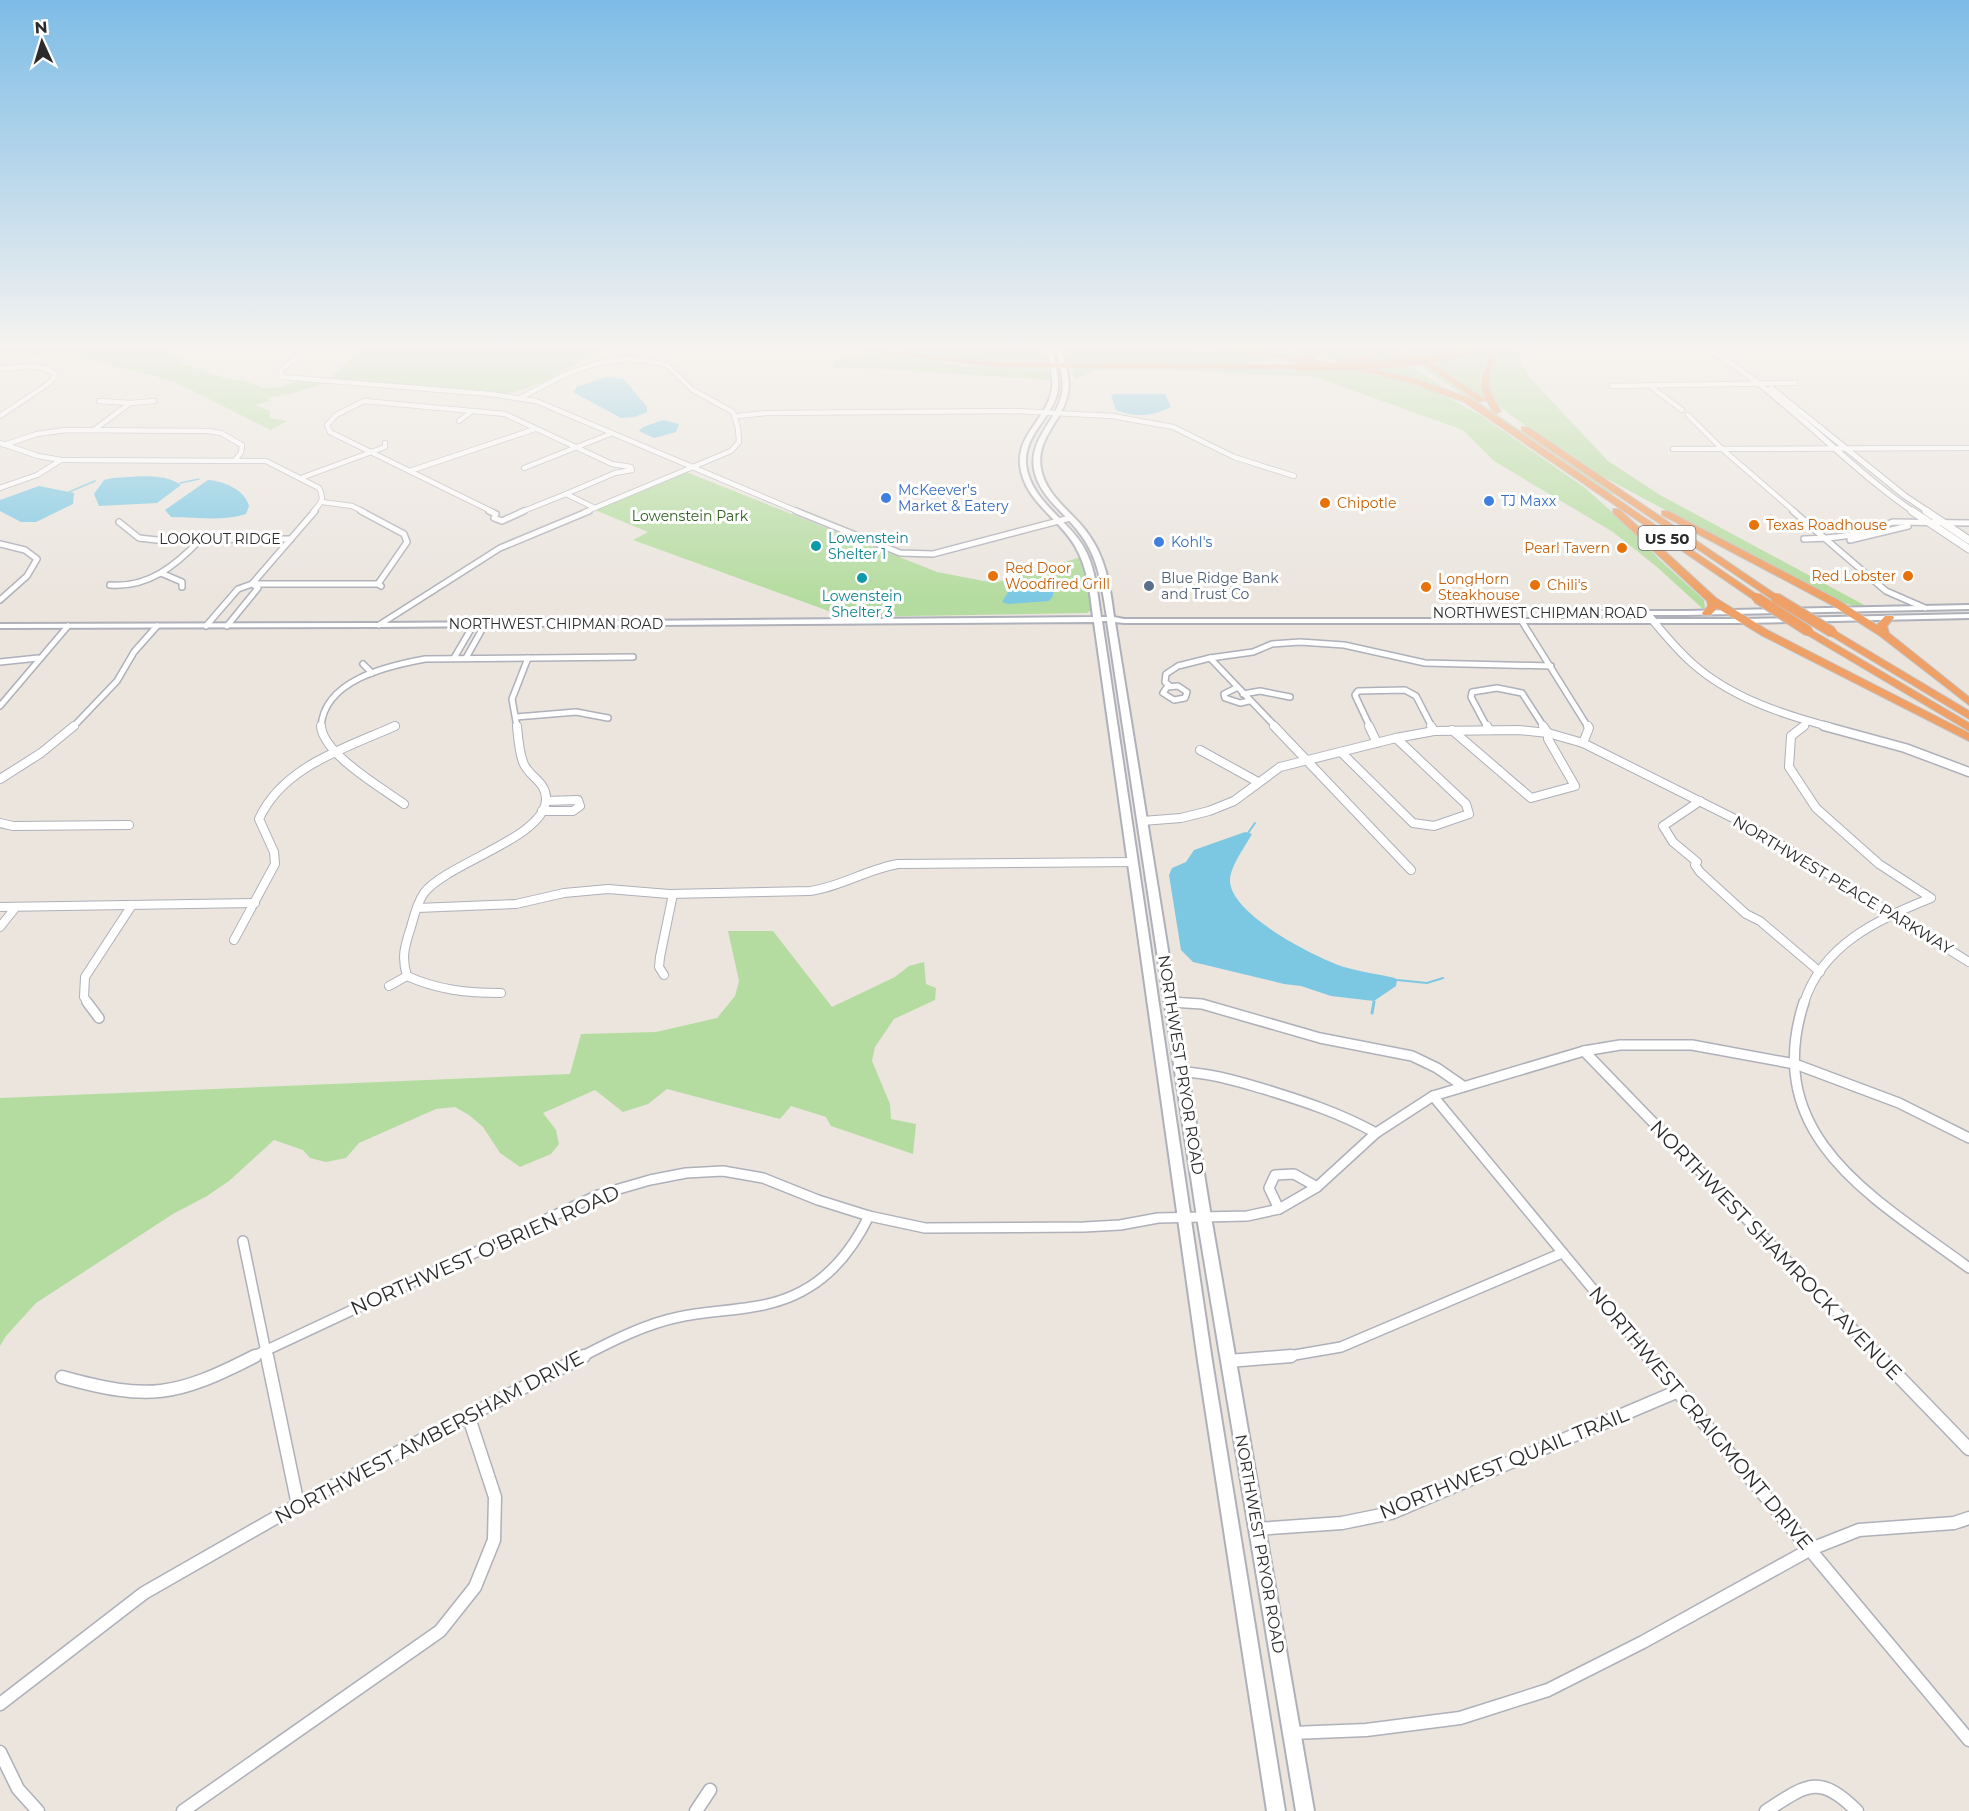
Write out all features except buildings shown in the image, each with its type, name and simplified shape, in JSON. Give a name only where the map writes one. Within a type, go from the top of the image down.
[{"type":"highway","name":"US 50","points":[[1508,429],[1757,598],[1969,728]]},
{"type":"highway","name":"US 50","points":[[1524,429],[1776,598],[1969,716]]},
{"type":"highway","points":[[1577,476],[1728,617],[1759,630],[1969,738]]},
{"type":"highway","points":[[1612,487],[1834,602],[1863,614],[1884,634],[1969,702]]},
{"type":"highway","points":[[1707,613],[1713,607],[1712,600]]},
{"type":"highway","points":[[1834,602],[1845,610],[1863,614]]},
{"type":"highway","points":[[1728,617],[1745,621],[1759,630]]},
{"type":"highway","points":[[1884,634],[1882,625],[1888,618]]},
{"type":"main road","name":"NORTHWEST PRYOR ROAD","points":[[1044,429],[1036,454],[1037,469],[1063,519],[1082,531],[1098,556],[1104,574],[1105,619],[1117,762],[1276,1811]]},
{"type":"main road","points":[[1745,621],[1969,607]]},
{"type":"main road","name":"NORTHWEST CHIPMAN ROAD","points":[[0,626],[1105,619],[1124,621],[1653,620],[1845,610]]},
{"type":"main road","name":"NORTHWEST CHIPMAN ROAD","points":[[1105,619],[1121,615],[1646,611],[1707,613],[1728,617]]},
{"type":"main road","points":[[1521,620],[1525,616],[1540,613]]},
{"type":"main road","points":[[1244,620],[1268,614]]},
{"type":"main road","points":[[1863,614],[1888,618],[1969,616]]},
{"type":"main road","name":"NORTHWEST PRYOR ROAD","points":[[1105,619],[1151,866],[1204,1217],[1305,1811]]},
{"type":"main road","points":[[1117,762],[1127,774],[1131,793],[1138,797]]},
{"type":"street","points":[[327,429],[330,432],[496,514],[494,518],[496,521],[503,522],[517,513],[615,473],[627,473],[632,470],[631,467],[612,464],[535,429],[410,471]]},
{"type":"street","points":[[598,429],[900,553],[933,554],[1063,519]]},
{"type":"street","points":[[379,625],[500,548],[731,451],[739,442],[739,429]]},
{"type":"street","points":[[1178,429],[1234,457],[1294,476]]},
{"type":"street","points":[[1702,429],[1886,591],[1925,608]]},
{"type":"street","points":[[1811,429],[1883,489],[1969,549]]},
{"type":"street","points":[[1821,429],[1905,496],[1969,540]]},
{"type":"street","points":[[2,444],[45,432],[94,430],[215,432],[242,446],[241,453],[235,460]]},
{"type":"street","points":[[524,468],[610,434]]},
{"type":"street","points":[[301,478],[385,447],[385,443]]},
{"type":"street","points":[[2,444],[38,456],[61,460],[271,462],[301,478],[322,492],[322,502],[252,584]]},
{"type":"street","points":[[1673,449],[1969,446]]},
{"type":"street","points":[[0,488],[37,475],[61,460]]},
{"type":"street","points":[[566,494],[595,508]]},
{"type":"street","points":[[206,626],[238,589],[252,584],[379,585],[405,548],[407,542],[404,534],[352,506],[322,502]]},
{"type":"street","name":"LOOKOUT RIDGE","points":[[119,522],[139,538],[291,539]]},
{"type":"street","points":[[1804,539],[1867,539],[1897,527],[1930,523],[1969,524]]},
{"type":"street","points":[[110,585],[133,584],[161,573],[183,559],[200,540]]},
{"type":"street","points":[[0,544],[32,552],[38,559],[36,566],[26,578],[3,594],[0,600]]},
{"type":"street","points":[[161,573],[182,582],[182,587]]},
{"type":"street","points":[[227,626],[258,588],[252,584]]},
{"type":"street","points":[[1646,611],[1682,654],[1718,682],[1763,705],[1808,722],[1898,746],[1969,772]]},
{"type":"street","points":[[1521,620],[1589,729],[1583,743]]},
{"type":"street","points":[[454,658],[474,624]]},
{"type":"street","points":[[466,658],[485,624]]},
{"type":"street","points":[[0,706],[25,680],[38,658],[68,626]]},
{"type":"street","points":[[0,779],[41,753],[69,731],[117,681],[134,652],[157,626]]},
{"type":"street","points":[[1170,686],[1166,682],[1166,674],[1178,666],[1253,651],[1272,644],[1300,642],[1344,645],[1425,663],[1551,666]]},
{"type":"street","points":[[404,804],[338,753],[323,737],[320,726],[324,710],[348,686],[372,673],[413,661],[454,658],[633,657]]},
{"type":"street","points":[[0,662],[38,658]]},
{"type":"street","points":[[501,993],[454,993],[427,986],[407,976],[403,963],[403,952],[417,908],[425,892],[435,883],[526,830],[542,811],[546,801],[544,786],[523,764],[512,699],[528,658]]},
{"type":"street","points":[[1209,658],[1411,870]]},
{"type":"street","points":[[363,664],[372,673]]},
{"type":"street","points":[[1236,688],[1226,691],[1225,698],[1240,703],[1249,700]]},
{"type":"street","points":[[1452,730],[1531,798],[1575,786],[1526,695],[1506,688],[1482,688],[1470,694],[1489,730]]},
{"type":"street","points":[[1377,743],[1355,695],[1358,691],[1405,690],[1416,696],[1434,731]]},
{"type":"street","points":[[1243,694],[1260,692],[1290,697]]},
{"type":"street","points":[[516,717],[582,713],[601,714],[608,718]]},
{"type":"street","points":[[1808,722],[1791,736],[1789,766],[1816,808],[1857,847],[1931,898],[1868,927],[1838,950],[1820,972],[1807,992],[1798,1024],[1796,1064],[1798,1096],[1809,1123],[1836,1162],[1884,1204],[1969,1268]]},
{"type":"street","points":[[234,940],[275,864],[274,852],[259,819],[264,804],[278,788],[293,777],[395,726]]},
{"type":"street","name":"NORTHWEST PEACE PARKWAY","points":[[1142,821],[1164,821],[1193,816],[1236,800],[1269,771],[1396,738],[1452,730],[1548,733],[1583,743],[1758,831],[1969,962]]},
{"type":"street","points":[[1341,752],[1413,823],[1434,826],[1469,814],[1466,804],[1396,738]]},
{"type":"street","points":[[1200,750],[1221,759],[1233,770],[1258,782]]},
{"type":"street","points":[[542,811],[573,811],[580,806],[578,800],[546,801]]},
{"type":"street","points":[[1700,801],[1669,819],[1663,826],[1665,832],[1678,848],[1697,862],[1695,865],[1700,872],[1726,896],[1820,972]]},
{"type":"street","points":[[0,823],[41,827],[129,825]]},
{"type":"street","points":[[417,908],[516,904],[564,892],[587,890],[673,894],[783,893],[825,889],[878,867],[898,864],[1132,862]]},
{"type":"street","points":[[664,975],[659,967],[660,957],[673,894]]},
{"type":"street","points":[[0,907],[255,903]]},
{"type":"street","points":[[99,1018],[84,997],[86,977],[132,905]]},
{"type":"street","points":[[0,927],[16,907]]},
{"type":"street","points":[[389,986],[407,976]]},
{"type":"street","points":[[1170,1002],[1202,1004],[1320,1038],[1412,1056],[1437,1068],[1462,1086]]},
{"type":"street","name":"NORTHWEST O'BRIEN ROAD","points":[[62,1377],[106,1388],[144,1393],[173,1390],[212,1377],[598,1196],[650,1180],[686,1173],[723,1171],[763,1178],[818,1200],[869,1216],[926,1228],[1024,1229],[1120,1225],[1184,1216],[1247,1216],[1279,1209],[1317,1186],[1376,1133],[1433,1096],[1584,1051],[1620,1045],[1692,1045],[1796,1064],[1899,1103],[1969,1138]]},
{"type":"street","name":"NORTHWEST SHAMROCK AVENUE","points":[[1584,1051],[1969,1449]]},
{"type":"street","points":[[1182,1072],[1214,1075],[1304,1101],[1347,1116],[1376,1133]]},
{"type":"street","name":"NORTHWEST CRAIGMONT DRIVE","points":[[1433,1096],[1677,1392],[1969,1740]]},
{"type":"street","points":[[1279,1209],[1269,1188],[1275,1175],[1294,1174],[1317,1186]]},
{"type":"street","name":"NORTHWEST AMBERSHAM DRIVE","points":[[0,1704],[144,1593],[298,1505],[469,1418],[618,1338],[678,1317],[754,1307],[787,1300],[803,1293],[830,1272],[856,1240],[869,1216]]},
{"type":"street","points":[[243,1241],[298,1505]]},
{"type":"street","points":[[1228,1361],[1278,1358],[1341,1347],[1562,1253]]},
{"type":"street","name":"NORTHWEST QUAIL TRAIL","points":[[1257,1529],[1342,1522],[1391,1513],[1677,1392]]},
{"type":"street","points":[[183,1811],[440,1631],[474,1587],[494,1539],[495,1497],[469,1418]]},
{"type":"street","points":[[1292,1733],[1366,1730],[1460,1718],[1548,1690],[1643,1642],[1811,1549],[1859,1530],[1954,1523],[1969,1518]]},
{"type":"street","points":[[0,1752],[18,1789],[38,1811]]},
{"type":"street","points":[[1766,1811],[1802,1788],[1814,1784],[1846,1798],[1857,1811]]},
{"type":"street","points":[[696,1811],[710,1790]]},
{"type":"green space","points":[[1459,429],[1500,429],[1584,487],[1704,600],[1705,607],[1703,609],[1657,567],[1613,532],[1494,461]]},
{"type":"green space","points":[[1513,429],[1518,429],[1614,494],[1608,493]]},
{"type":"green space","points":[[1530,429],[1577,429],[1608,461],[1660,495],[1866,606],[1854,606],[1833,600],[1600,475]]},
{"type":"green space","name":"Lowenstein Park","points":[[686,472],[937,572],[994,583],[1081,557],[1093,609],[1087,613],[845,617],[633,540],[648,532],[595,510]]},
{"type":"green space","points":[[728,931],[773,931],[832,1007],[895,977],[909,966],[924,962],[926,984],[936,988],[935,1000],[894,1019],[875,1047],[872,1061],[890,1104],[891,1119],[916,1124],[913,1154],[831,1126],[826,1117],[791,1106],[780,1119],[667,1089],[648,1104],[623,1112],[595,1090],[543,1113],[556,1130],[559,1144],[551,1154],[520,1167],[500,1153],[483,1127],[455,1107],[436,1109],[359,1143],[346,1158],[326,1162],[310,1158],[303,1150],[274,1140],[229,1181],[173,1214],[36,1303],[6,1336],[0,1346],[0,1098],[570,1074],[581,1034],[656,1032],[717,1018],[735,996],[739,981]]},
{"type":"water","points":[[641,429],[677,429],[676,432],[654,438],[639,431]]},
{"type":"water","points":[[157,477],[166,478],[181,485],[157,503],[99,506],[94,494],[104,480]]},
{"type":"water","points":[[208,480],[227,484],[243,495],[249,506],[246,514],[218,518],[171,517],[165,510]]},
{"type":"water","points":[[39,486],[74,493],[73,504],[36,522],[21,522],[0,511],[0,500]]},
{"type":"water","points":[[1047,576],[1055,578],[1053,596],[1049,601],[1008,604],[1002,602],[1011,587]]},
{"type":"water","points":[[1245,832],[1252,834],[1236,862],[1230,880],[1233,893],[1243,907],[1276,933],[1314,954],[1344,967],[1395,978],[1396,986],[1374,1001],[1331,996],[1301,986],[1193,962],[1181,950],[1169,875],[1172,868],[1186,862],[1194,850]]},
{"type":"waterway","points":[[180,483],[199,479]]},
{"type":"waterway","points":[[69,492],[95,481]]},
{"type":"waterway","points":[[1248,833],[1255,823]]},
{"type":"waterway","points":[[1397,980],[1427,983],[1443,978]]},
{"type":"waterway","points":[[1372,1013],[1374,1002]]},
{"type":"place","name":"McKeever's Market & Eatery","points":[[886,498]]},
{"type":"place","name":"TJ Maxx","points":[[1489,501]]},
{"type":"place","name":"Chipotle","points":[[1325,503]]},
{"type":"place","name":"Texas Roadhouse","points":[[1754,525]]},
{"type":"place","name":"Kohl's","points":[[1159,542]]},
{"type":"place","name":"Lowenstein Shelter 1","points":[[816,546]]},
{"type":"place","name":"Pearl Tavern","points":[[1622,548]]},
{"type":"place","name":"Red Door Woodfired Grill","points":[[993,576]]},
{"type":"place","name":"Red Lobster","points":[[1908,576]]},
{"type":"place","name":"Lowenstein Shelter 3","points":[[862,578]]},
{"type":"place","name":"Chili's","points":[[1535,585]]},
{"type":"place","name":"Blue Ridge Bank and Trust Co","points":[[1149,586]]},
{"type":"place","name":"LongHorn Steakhouse","points":[[1426,587]]}]
